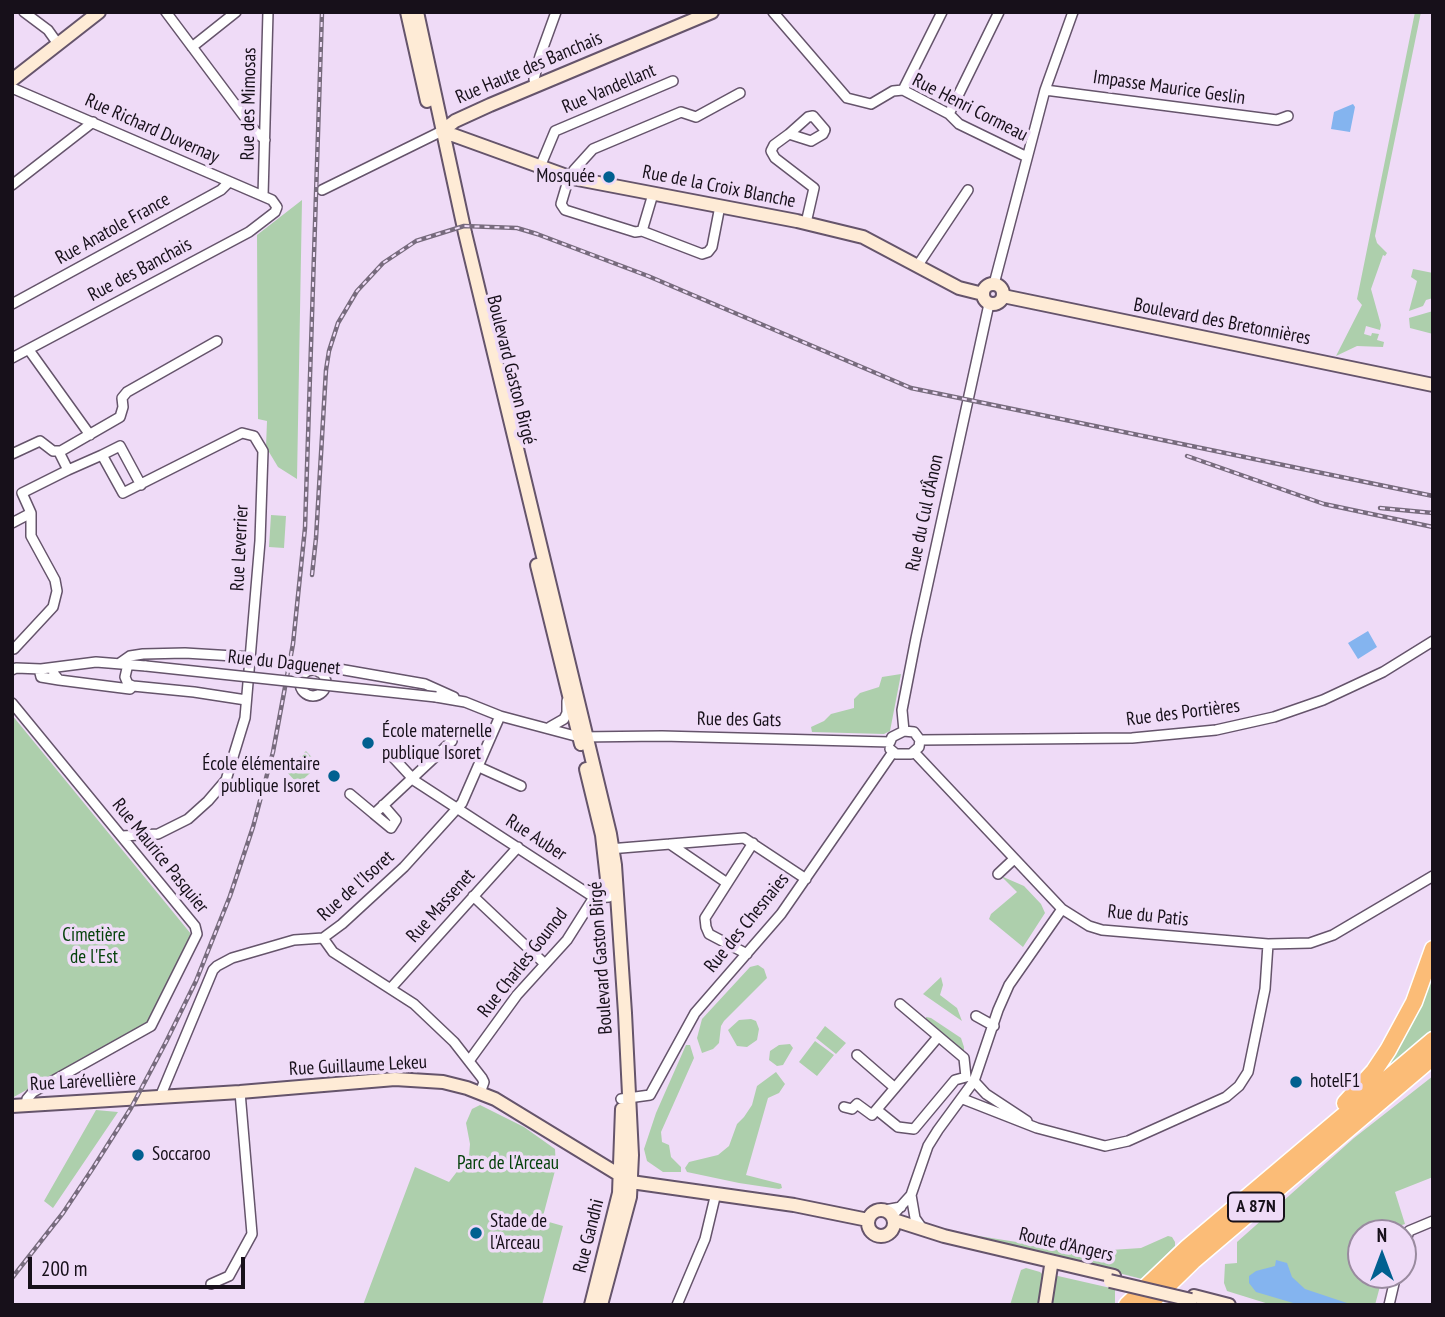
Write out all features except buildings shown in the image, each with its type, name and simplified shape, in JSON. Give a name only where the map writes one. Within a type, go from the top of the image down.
[{"type":"highway","points":[[1287,1163],[1298,1145],[1352,1096],[1381,1061],[1414,1002],[1433,949]]},
{"type":"highway","name":"A 87N","points":[[1127,1305],[1188,1247],[1433,1040]]},
{"type":"highway","name":"A 87N","points":[[1148,1305],[1193,1261],[1433,1057]]},
{"type":"highway","points":[[1368,1113],[1390,1103],[1433,1070]]},
{"type":"street","points":[[24,12],[48,30],[58,44]]},
{"type":"street","points":[[12,80],[99,12]]},
{"type":"street","points":[[166,12],[255,131],[265,140]]},
{"type":"street","points":[[192,47],[236,12]]},
{"type":"street","name":"Rue des Mimosas","points":[[263,196],[268,12]]},
{"type":"street","name":"Boulevard Gaston Birgé","points":[[407,12],[439,133],[608,849],[625,1013],[626,1179]]},
{"type":"street","name":"Boulevard Gaston Birgé","points":[[417,12],[439,133],[568,698],[583,736]]},
{"type":"street","points":[[535,85],[540,56],[556,12]]},
{"type":"street","name":"Rue Haute des Banchais","points":[[439,133],[454,121],[535,85],[712,12]]},
{"type":"street","name":"Rue Henri Cormeau","points":[[773,12],[847,98],[871,104],[893,92],[903,90],[949,114],[959,124],[1027,157]]},
{"type":"street","points":[[903,90],[942,12]]},
{"type":"street","points":[[949,114],[999,12]]},
{"type":"street","points":[[993,284],[1045,90],[1073,12]]},
{"type":"street","name":"Rue Vandellant","points":[[540,167],[555,131],[673,80]]},
{"type":"street","name":"Rue Richard Duvernay","points":[[12,88],[277,204]]},
{"type":"street","name":"Impasse Maurice Geslin","points":[[1045,90],[1277,121],[1288,116]]},
{"type":"street","points":[[720,206],[712,247],[704,254],[651,237],[642,231],[635,232],[563,209],[561,201],[573,170],[593,149],[681,112],[696,117],[740,93]]},
{"type":"street","points":[[12,186],[93,122]]},
{"type":"street","points":[[322,190],[439,133]]},
{"type":"street","name":"Rue de la Croix Blanche","points":[[439,133],[570,177],[806,223],[863,237],[959,288],[986,299]]},
{"type":"street","points":[[789,134],[774,145],[771,151],[775,158],[814,188],[806,223]]},
{"type":"street","name":"Rue Anatole France","points":[[12,303],[221,190],[229,182]]},
{"type":"street","points":[[918,265],[968,190]]},
{"type":"street","points":[[642,231],[653,194]]},
{"type":"street","name":"Rue des Banchais","points":[[12,358],[248,232],[275,212],[277,204]]},
{"type":"street","points":[[988,285],[1001,288],[1003,296],[999,302],[986,299],[988,285]]},
{"type":"street","name":"Boulevard des Bretonnières","points":[[1003,296],[1433,385]]},
{"type":"street","name":"Rue du Cul d'Ânon","points":[[904,731],[902,710],[986,299]]},
{"type":"street","points":[[12,454],[40,441],[52,451],[59,452],[90,435],[120,417],[124,393],[218,341]]},
{"type":"street","points":[[29,349],[90,435]]},
{"type":"street","name":"Rue Leverrier","points":[[121,836],[158,834],[188,819],[226,780],[245,718],[260,541],[263,451],[250,434],[238,435],[141,485]]},
{"type":"street","points":[[14,669],[13,649],[53,607],[57,598],[57,586],[31,536],[31,513],[22,493],[120,446],[141,485],[123,494],[102,455]]},
{"type":"street","points":[[59,452],[68,470]]},
{"type":"street","points":[[12,523],[31,513]]},
{"type":"street","name":"Rue des Portières","points":[[920,740],[1132,738],[1216,730],[1274,717],[1323,700],[1383,672],[1433,641]]},
{"type":"street","points":[[246,700],[132,686],[125,677],[124,663],[130,656],[143,654],[185,653],[250,657]]},
{"type":"street","name":"Rue du Daguenet","points":[[14,669],[53,668],[96,662],[124,663],[436,697],[465,702],[500,716],[583,736]]},
{"type":"street","points":[[53,668],[59,680]]},
{"type":"street","points":[[319,672],[333,668],[425,684],[465,702]]},
{"type":"street","points":[[39,669],[41,677],[130,689],[132,686]]},
{"type":"street","points":[[548,727],[564,719],[568,698]]},
{"type":"street","name":"Rue Maurice Pasquier","points":[[12,703],[197,929],[195,939],[151,1026],[33,1092],[26,1105]]},
{"type":"street","name":"Rue de l'Isoret","points":[[158,1097],[217,966],[232,957],[294,940],[323,938],[342,924],[404,867],[465,798],[500,716]]},
{"type":"street","points":[[904,731],[914,732],[920,740],[919,747],[914,752],[899,754],[891,747],[892,737],[904,731]]},
{"type":"street","points":[[374,814],[452,741],[444,732]]},
{"type":"street","name":"Rue des Gats","points":[[583,736],[891,747]]},
{"type":"street","name":"Rue des Chesnaies","points":[[625,1098],[650,1095],[695,1013],[781,914],[891,747]]},
{"type":"street","name":"Rue du Patis","points":[[914,752],[1062,909],[1089,926],[1102,930],[1268,944],[1303,944],[1325,939],[1433,876]]},
{"type":"street","name":"Rue Auber","points":[[390,754],[412,779],[595,898]]},
{"type":"street","points":[[479,767],[521,786]]},
{"type":"street","points":[[350,794],[387,827],[391,827],[396,820],[383,805]]},
{"type":"street","points":[[608,849],[748,839],[806,878]]},
{"type":"street","points":[[747,954],[709,934],[706,913],[753,843]]},
{"type":"street","points":[[670,844],[727,883]]},
{"type":"street","name":"Rue Massenet","points":[[391,988],[518,848]]},
{"type":"street","name":"Boulevard Gaston Birgé","points":[[608,849],[609,897],[625,1098]]},
{"type":"street","points":[[998,874],[1014,859]]},
{"type":"street","points":[[473,896],[545,964]]},
{"type":"street","points":[[595,898],[609,897]]},
{"type":"street","name":"Rue Charles Gounod","points":[[469,1061],[517,995],[567,940],[595,898]]},
{"type":"street","points":[[893,1217],[876,1210],[868,1220],[868,1228],[876,1236],[884,1236],[893,1217],[911,1195],[928,1146],[963,1099],[1009,985],[1062,909]]},
{"type":"street","points":[[323,938],[333,952],[414,1004],[469,1061],[484,1082],[480,1093]]},
{"type":"street","points":[[963,1099],[1037,1128],[1105,1146],[1128,1141],[1226,1097],[1239,1086],[1248,1072],[1264,996],[1268,944]]},
{"type":"street","points":[[900,1004],[964,1058],[970,1079],[986,1094],[1037,1128]]},
{"type":"street","points":[[976,1016],[993,1026]]},
{"type":"street","points":[[845,1107],[852,1109],[858,1104],[872,1115],[939,1037]]},
{"type":"street","points":[[857,1055],[895,1088]]},
{"type":"street","name":"Rue Guillaume Lekeu","points":[[158,1097],[395,1079],[443,1082],[495,1099],[626,1179]]},
{"type":"street","points":[[877,1110],[898,1127],[914,1129],[955,1080],[970,1079]]},
{"type":"street","points":[[211,1284],[229,1276],[252,1234],[240,1092]]},
{"type":"street","name":"Rue Larévellière","points":[[12,1105],[158,1097]]},
{"type":"street","points":[[626,1179],[794,1205],[868,1220]]},
{"type":"street","name":"Rue Gandhi","points":[[591,1305],[626,1179]]},
{"type":"street","name":"Rue Gandhi","points":[[601,1305],[627,1209],[626,1179]]},
{"type":"street","points":[[677,1305],[705,1239],[716,1193]]},
{"type":"street","points":[[911,1195],[915,1218],[926,1232]]},
{"type":"street","name":"Route d’Angers","points":[[893,1217],[926,1232],[1095,1272],[1112,1279]]},
{"type":"street","name":"Route d’Angers","points":[[893,1217],[994,1250]]},
{"type":"street","name":"Route d’Angers","points":[[1007,1253],[1051,1266],[1229,1305]]},
{"type":"street","points":[[1045,1305],[1051,1266],[1095,1272]]},
{"type":"street","name":"Route d’Angers","points":[[1193,1298],[1209,1305]]},
{"type":"green space","points":[[1415,12],[1421,12],[1375,236],[1377,243],[1387,253],[1383,255],[1371,289],[1381,325],[1380,330],[1366,326],[1364,334],[1379,334],[1377,340],[1384,342],[1383,347],[1357,346],[1336,356],[1362,305],[1357,299]]},
{"type":"green space","points":[[302,200],[297,479],[278,467],[266,447],[267,421],[258,419],[257,235]]},
{"type":"green space","points":[[1413,269],[1433,273],[1433,298],[1426,300],[1423,306],[1409,311],[1417,281],[1411,277]]},
{"type":"green space","points":[[1433,311],[1433,334],[1410,328],[1409,318]]},
{"type":"green space","points":[[271,515],[286,516],[284,548],[269,547]]},
{"type":"green space","points":[[901,674],[890,731],[884,734],[812,732],[811,727],[831,714],[854,708],[854,699],[860,693],[879,687],[882,677]]},
{"type":"green space","name":"Cimetière de l'Est","points":[[12,715],[191,937],[147,1023],[12,1098]]},
{"type":"green space","points":[[306,751],[319,765],[298,784],[285,770]]},
{"type":"green space","points":[[1001,876],[1024,886],[1041,904],[1045,913],[1023,947],[989,919],[991,914],[1017,892]]},
{"type":"green space","points":[[1433,958],[1433,1032],[1380,1076]]},
{"type":"green space","points":[[758,965],[764,969],[767,978],[724,1021],[719,1043],[713,1049],[702,1053],[697,1038],[702,1019],[750,967]]},
{"type":"green space","points":[[941,977],[943,985],[940,995],[957,1008],[962,1021],[923,994]]},
{"type":"green space","points":[[926,1017],[961,1038],[964,1054],[926,1022]]},
{"type":"green space","points":[[739,1020],[756,1021],[759,1029],[757,1040],[747,1047],[737,1046],[728,1030]]},
{"type":"green space","points":[[825,1026],[846,1043],[836,1054],[816,1038]]},
{"type":"green space","points":[[815,1041],[834,1055],[817,1076],[799,1062]]},
{"type":"green space","points":[[790,1044],[793,1048],[783,1065],[777,1066],[769,1060],[770,1051],[779,1045]]},
{"type":"green space","points":[[686,1045],[690,1045],[694,1058],[661,1132],[662,1142],[669,1145],[671,1157],[681,1167],[681,1172],[663,1172],[647,1161],[644,1149],[656,1113]]},
{"type":"green space","points":[[776,1072],[785,1084],[779,1093],[768,1098],[746,1175],[781,1184],[782,1188],[739,1183],[687,1172],[685,1168],[689,1162],[718,1155],[729,1146],[737,1124],[752,1105],[757,1086]]},
{"type":"green space","points":[[1433,1076],[1433,1177],[1395,1192],[1403,1219],[1347,1219],[1347,1289],[1379,1289],[1375,1305],[1272,1305],[1227,1291],[1224,1283],[1225,1264],[1237,1263],[1237,1242],[1354,1138]]},
{"type":"green space","name":"Stade de l'Arceau","points":[[480,1105],[524,1127],[555,1149],[556,1167],[542,1220],[563,1226],[542,1305],[363,1305],[415,1167],[449,1182],[469,1156],[466,1123],[472,1109]]},
{"type":"green space","points":[[96,1110],[118,1112],[53,1208],[44,1201]]},
{"type":"green space","points":[[966,1234],[1080,1252],[1141,1248],[1168,1236],[1172,1237],[1175,1246],[1142,1279]]},
{"type":"green space","points":[[1026,1268],[1042,1274],[1040,1305],[1010,1305],[1021,1270]]},
{"type":"green space","points":[[1054,1277],[1115,1289],[1115,1303],[1048,1305]]},
{"type":"water","points":[[1353,104],[1355,107],[1350,132],[1331,129],[1334,112]]},
{"type":"water","points":[[1368,631],[1377,647],[1358,659],[1348,643]]},
{"type":"water","points":[[1276,1260],[1287,1263],[1292,1277],[1305,1289],[1353,1305],[1300,1305],[1256,1292],[1249,1283],[1249,1276],[1256,1271],[1275,1266]]},
{"type":"railway","points":[[12,1278],[63,1213],[93,1168],[131,1108],[166,1042],[196,981],[230,896],[253,827],[273,752],[293,644],[305,528],[322,12]]},
{"type":"railway","points":[[312,575],[326,370],[338,323],[357,291],[383,263],[416,241],[464,226],[517,228],[537,234],[648,276],[911,388],[1433,496]]},
{"type":"railway","points":[[1187,456],[1324,504],[1433,527]]},
{"type":"railway","points":[[1380,508],[1433,513]]},
{"type":"place","name":"Mosquée","points":[[609,177]]},
{"type":"place","name":"École maternelle publique Isoret","points":[[368,743]]},
{"type":"place","name":"École élémentaire publique Isoret","points":[[334,776]]},
{"type":"place","name":"hotelF1","points":[[1296,1082]]},
{"type":"place","name":"Soccaroo","points":[[138,1155]]},
{"type":"place","name":"Stade de l'Arceau","points":[[476,1233]]},
{"type":"park label","name":"Parc de l'Arceau","points":[[508,1164]]}]
